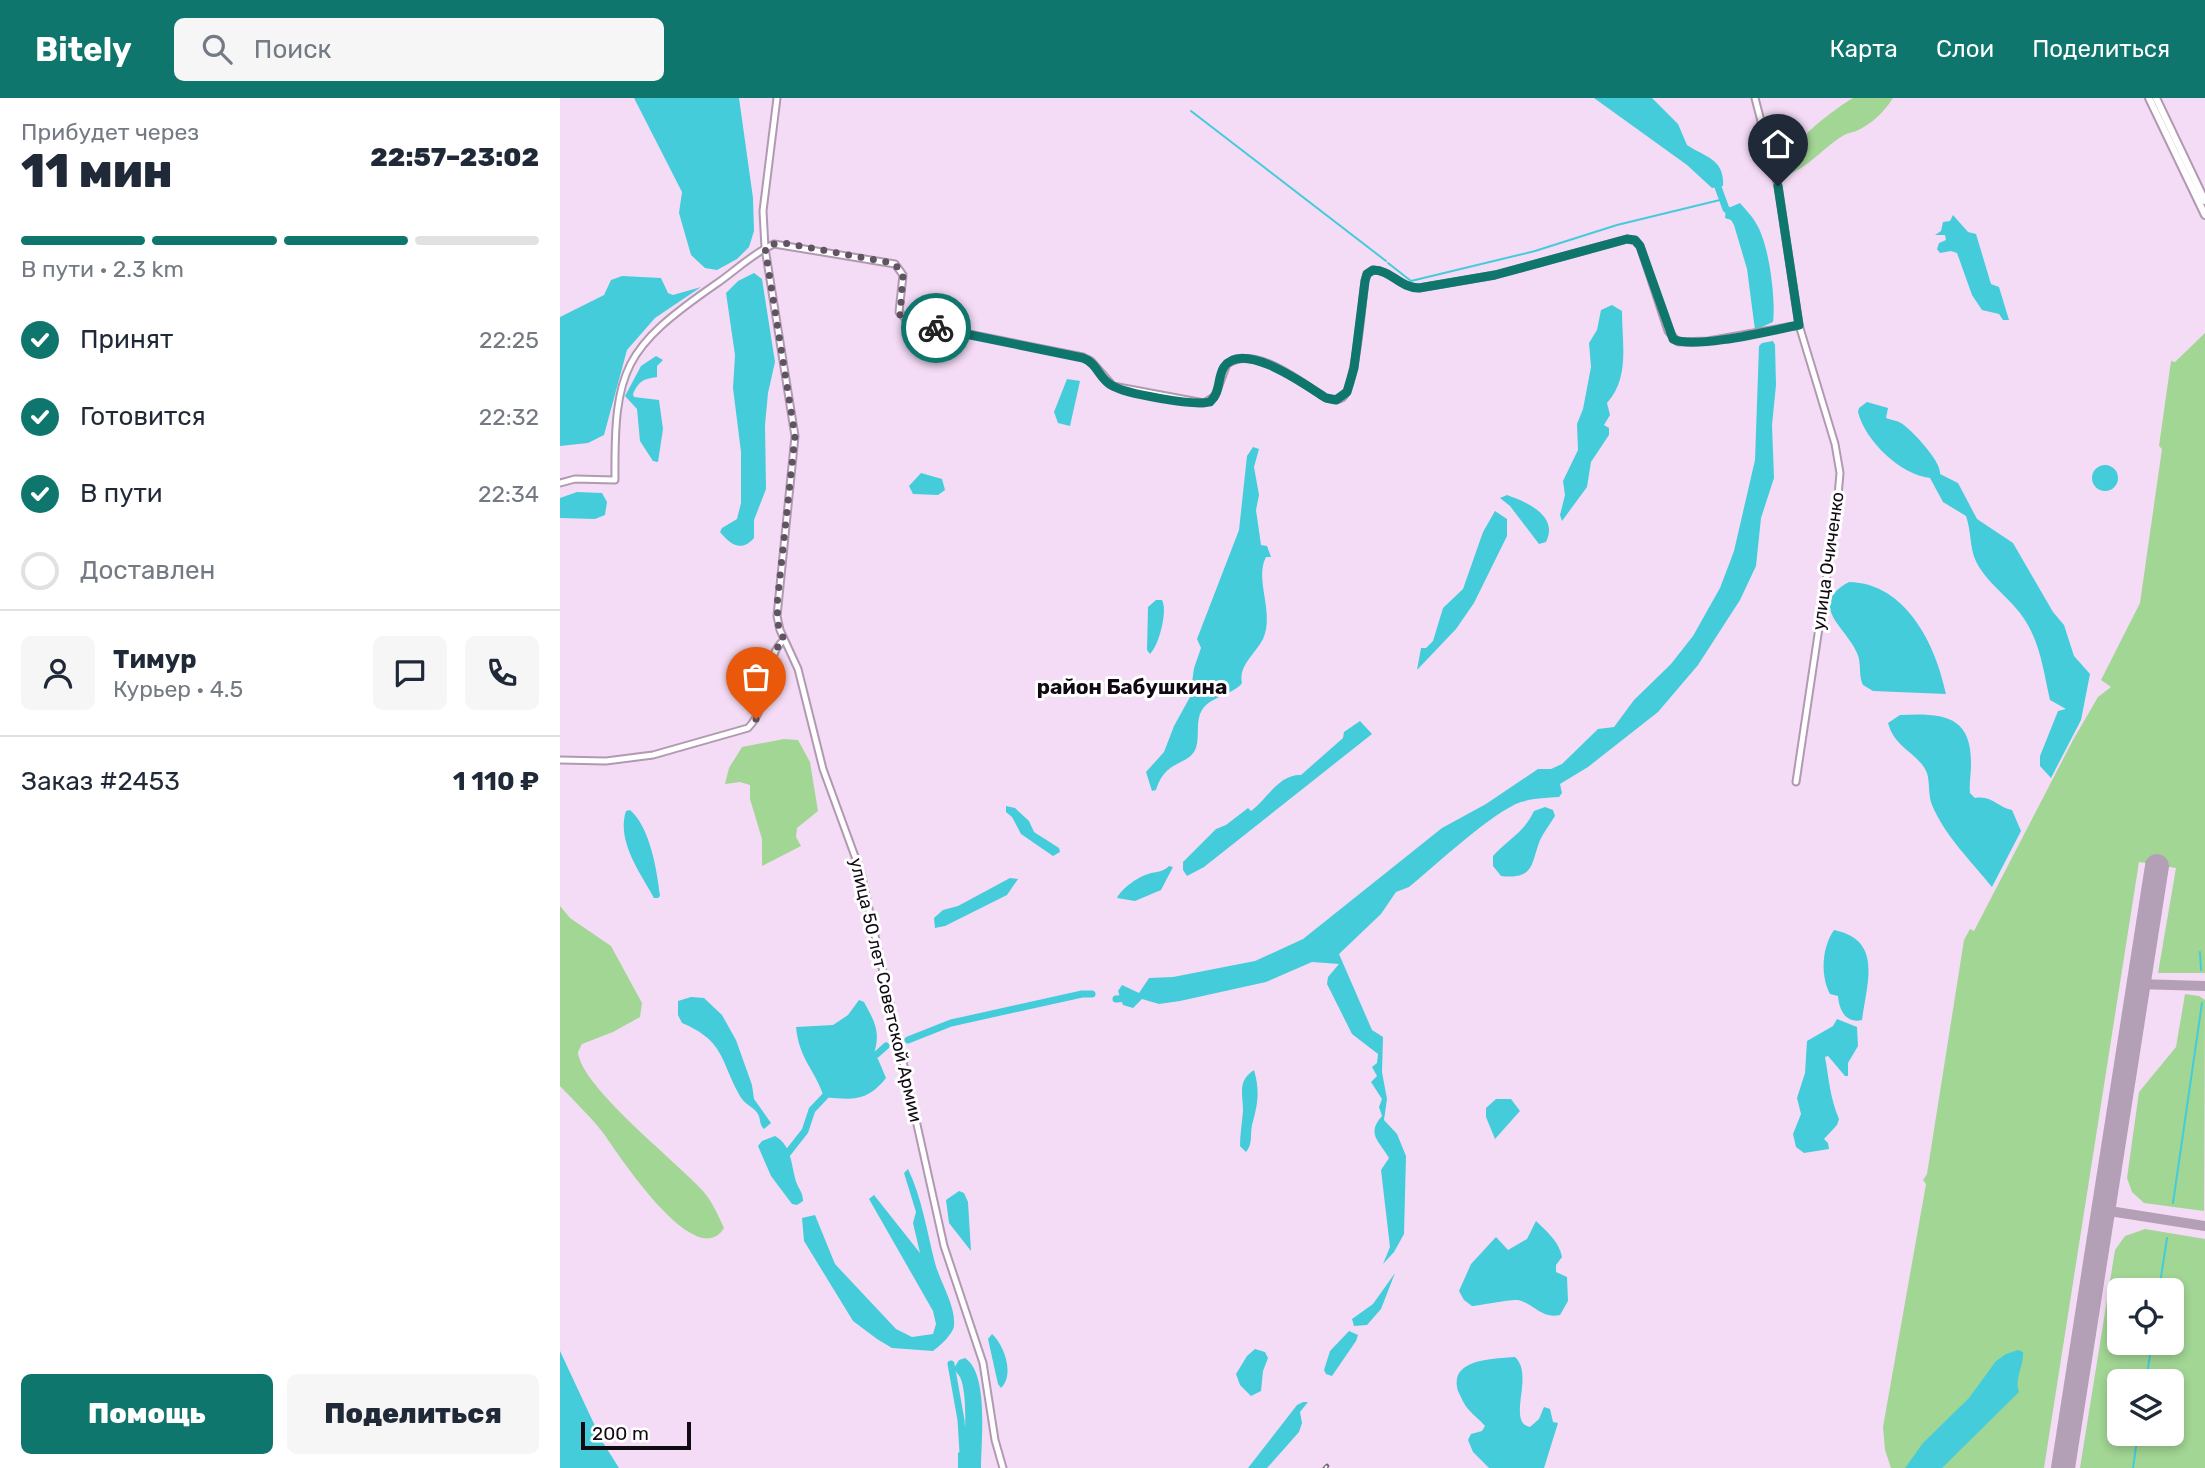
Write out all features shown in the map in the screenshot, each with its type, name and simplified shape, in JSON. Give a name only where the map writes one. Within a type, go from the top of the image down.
[{"type":"main road","points":[[2149,98],[2205,215]]},
{"type":"main road","points":[[2156,98],[2205,201]]},
{"type":"street","name":"улица 50 лет Советской Армии","points":[[777,98],[764,187],[765,248],[795,436],[777,605],[778,624],[798,669],[823,769],[861,873],[944,1246],[983,1363],[995,1440],[1003,1468]]},
{"type":"street","name":"улица Очиченко","points":[[1755,98],[1778,186],[1799,325],[1835,444],[1840,473],[1796,782]]},
{"type":"street","points":[[560,483],[575,478],[615,480],[617,407],[621,382],[632,359],[668,319],[774,244],[784,243],[892,263],[903,275],[899,312],[909,322],[1091,361],[1112,386],[1162,397],[1210,402],[1217,393],[1224,367],[1243,358],[1264,362],[1326,398],[1342,398],[1347,392],[1354,368],[1365,281],[1367,274],[1373,270],[1384,272],[1408,287],[1419,288],[1495,275],[1627,239],[1635,240],[1640,246],[1668,331],[1678,342],[1708,341],[1799,325]]},
{"type":"street","points":[[560,760],[606,761],[653,755],[748,728],[762,707],[774,651],[784,640]]},
{"type":"green space","points":[[1853,98],[1893,98],[1882,113],[1867,125],[1843,136],[1795,172],[1787,175],[1784,173],[1790,153],[1799,142],[1822,120]]},
{"type":"green space","points":[[2205,333],[2205,973],[2158,973],[2176,868],[2139,862],[2044,1468],[1891,1468],[1885,1450],[1883,1427],[1926,1184],[1923,1180],[1927,1174],[1964,940],[1970,929],[1974,931],[2073,740],[2098,697],[2111,687],[2101,680],[2140,603],[2162,449],[2159,446],[2171,361],[2175,362]]},
{"type":"green space","points":[[784,739],[798,740],[810,762],[818,811],[797,828],[796,837],[801,846],[762,866],[762,839],[750,799],[750,785],[740,782],[725,784],[729,768],[742,747]]},
{"type":"green space","points":[[560,906],[570,918],[611,946],[642,1003],[640,1017],[613,1032],[582,1044],[578,1052],[583,1067],[611,1103],[706,1195],[724,1228],[711,1238],[695,1236],[677,1224],[659,1206],[599,1128],[560,1086]]},
{"type":"green space","points":[[2185,994],[2199,996],[2205,1000],[2204,1211],[2144,1203],[2132,1192],[2127,1178],[2139,1092],[2176,1047]]},
{"type":"green space","points":[[2145,1229],[2205,1239],[2205,1468],[2080,1468],[2107,1300],[2107,1355],[2184,1355],[2184,1278],[2111,1278],[2115,1250],[2125,1236]]},
{"type":"water","points":[[634,98],[739,98],[753,198],[754,231],[749,247],[737,259],[717,270],[705,268],[691,255],[679,213],[682,192]]},
{"type":"water","points":[[1594,98],[1652,98],[1678,124],[1687,145],[1717,164],[1723,177],[1723,186],[1712,188],[1687,165]]},
{"type":"water","points":[[1740,203],[1754,219],[1761,234],[1772,286],[1773,322],[1755,330],[1747,269],[1734,225],[1731,220],[1725,218],[1726,209]]},
{"type":"water","points":[[1953,215],[1968,232],[1976,234],[1991,284],[1999,287],[2009,320],[2003,320],[1999,314],[1982,310],[1972,295],[1957,253],[1940,253],[1937,249],[1939,243],[1946,240],[1945,235],[1935,235],[1941,231],[1943,222],[1950,221]]},
{"type":"water","points":[[754,273],[762,279],[775,362],[765,425],[766,489],[754,520],[754,538],[740,546],[732,543],[720,532],[737,519],[741,503],[741,452],[733,388],[735,355],[726,293],[738,281]]},
{"type":"water","points":[[622,276],[661,278],[668,293],[673,295],[701,287],[655,318],[627,350],[604,435],[588,443],[560,446],[560,317],[604,295],[611,280]]},
{"type":"water","points":[[1612,305],[1622,311],[1623,360],[1619,382],[1607,403],[1610,415],[1604,425],[1609,428],[1609,435],[1591,462],[1587,487],[1562,521],[1560,515],[1565,495],[1563,481],[1578,450],[1577,424],[1583,409],[1591,367],[1589,343],[1597,330],[1601,310]]},
{"type":"water","points":[[1773,341],[1776,385],[1772,425],[1774,478],[1761,518],[1756,566],[1740,600],[1698,665],[1658,712],[1588,767],[1560,784],[1562,793],[1559,797],[1521,802],[1495,817],[1409,887],[1396,892],[1381,914],[1339,954],[1372,1030],[1383,1037],[1382,1072],[1387,1099],[1384,1120],[1397,1134],[1406,1156],[1404,1234],[1394,1252],[1383,1264],[1390,1247],[1381,1170],[1389,1158],[1375,1133],[1377,1122],[1382,1116],[1379,1107],[1382,1099],[1371,1082],[1377,1076],[1372,1067],[1377,1063],[1378,1054],[1352,1034],[1327,984],[1328,977],[1339,964],[1312,962],[1266,982],[1159,1004],[1142,999],[1133,1008],[1123,1005],[1118,991],[1122,985],[1139,993],[1149,978],[1173,977],[1255,961],[1303,939],[1442,828],[1486,804],[1538,769],[1551,769],[1562,764],[1598,729],[1614,727],[1634,700],[1671,664],[1693,636],[1720,588],[1734,551],[1755,460],[1759,346]]},
{"type":"water","points":[[656,356],[663,360],[657,366],[657,377],[642,381],[633,394],[634,397],[659,400],[663,429],[658,462],[653,461],[640,441],[637,409],[625,396],[641,366]]},
{"type":"water","points":[[1067,379],[1080,381],[1070,426],[1058,423],[1054,412]]},
{"type":"water","points":[[1867,402],[1888,408],[1886,418],[1901,423],[1919,439],[1936,462],[1940,474],[1958,483],[1977,519],[2013,543],[2053,612],[2064,625],[2074,656],[2090,674],[2081,720],[2051,778],[2040,766],[2040,756],[2058,711],[2066,709],[2050,700],[2032,633],[2020,613],[1979,566],[1973,555],[1966,516],[1943,502],[1930,478],[1896,463],[1868,434],[1858,412]]},
{"type":"water","points":[[1253,447],[1259,449],[1254,467],[1259,495],[1256,510],[1261,545],[1267,546],[1271,557],[1266,557],[1262,576],[1266,629],[1263,639],[1245,665],[1242,683],[1206,705],[1199,719],[1196,748],[1188,758],[1165,773],[1156,790],[1152,791],[1146,772],[1164,752],[1190,697],[1194,668],[1201,648],[1197,639],[1239,530],[1247,456]]},
{"type":"water","points":[[2105,465],[2114,469],[2118,478],[2114,487],[2105,491],[2096,487],[2092,478],[2096,469]]},
{"type":"water","points":[[921,473],[942,479],[945,490],[938,495],[913,494],[909,486]]},
{"type":"water","points":[[577,492],[602,493],[607,502],[605,515],[595,519],[560,518],[560,498]]},
{"type":"water","points":[[1507,495],[1532,506],[1545,518],[1549,533],[1546,542],[1539,544],[1510,506],[1500,498]]},
{"type":"water","points":[[1495,511],[1507,519],[1507,536],[1474,603],[1456,629],[1417,670],[1421,648],[1426,648],[1433,641],[1443,608],[1463,589],[1483,532]]},
{"type":"water","points":[[1849,582],[1869,585],[1887,593],[1915,620],[1935,656],[1946,694],[1873,691],[1863,685],[1857,653],[1830,608],[1831,599]]},
{"type":"water","points":[[1156,600],[1162,600],[1164,605],[1162,628],[1157,644],[1150,654],[1147,650],[1148,607]]},
{"type":"water","points":[[1900,715],[1929,715],[1952,720],[1966,736],[1970,748],[1970,793],[1975,798],[1986,798],[2012,810],[2021,831],[1992,887],[1959,848],[1937,816],[1923,766],[1891,732],[1888,723]]},
{"type":"water","points":[[1360,721],[1372,734],[1204,867],[1187,876],[1183,870],[1183,862],[1216,829],[1226,825],[1248,808],[1251,811],[1286,779],[1301,775],[1343,738],[1344,732]]},
{"type":"water","points":[[1006,806],[1015,808],[1029,821],[1034,832],[1059,848],[1060,852],[1053,856],[1021,834],[1012,817],[1006,812]]},
{"type":"water","points":[[1545,807],[1553,810],[1555,816],[1540,840],[1530,868],[1520,875],[1501,876],[1493,866],[1493,856],[1520,831],[1534,811]]},
{"type":"water","points":[[630,810],[643,827],[651,850],[659,886],[658,898],[654,898],[627,845],[624,822],[626,811]]},
{"type":"water","points":[[1169,866],[1173,867],[1161,890],[1135,901],[1117,898],[1135,880]]},
{"type":"water","points":[[1010,878],[1018,879],[1007,895],[945,926],[935,928],[934,918],[943,910],[958,906]]},
{"type":"water","points":[[1834,930],[1849,935],[1860,943],[1866,953],[1868,977],[1862,1020],[1852,1020],[1844,1015],[1838,996],[1830,994],[1827,986],[1825,953]]},
{"type":"water","points":[[691,997],[704,998],[722,1015],[736,1040],[752,1085],[754,1099],[771,1123],[764,1129],[757,1112],[742,1099],[715,1046],[697,1030],[682,1023],[678,1015],[678,1001]]},
{"type":"water","points":[[859,1000],[864,1002],[874,1023],[877,1041],[873,1057],[878,1059],[886,1078],[872,1092],[858,1098],[824,1097],[800,1047],[796,1027],[833,1025],[848,1015]]},
{"type":"water","points":[[1837,1019],[1857,1027],[1858,1046],[1848,1063],[1848,1076],[1845,1076],[1828,1056],[1825,1057],[1839,1119],[1824,1139],[1829,1149],[1804,1153],[1796,1147],[1793,1134],[1801,1114],[1797,1098],[1805,1073],[1807,1041],[1833,1026]]},
{"type":"water","points":[[1254,1070],[1258,1098],[1246,1152],[1240,1146],[1242,1088],[1245,1079]]},
{"type":"water","points":[[1496,1099],[1511,1099],[1520,1111],[1495,1139],[1486,1117],[1486,1108]]},
{"type":"water","points":[[775,1136],[785,1145],[802,1194],[803,1201],[797,1205],[792,1204],[771,1176],[758,1146],[762,1141]]},
{"type":"water","points":[[908,1169],[954,1318],[951,1333],[933,1351],[892,1348],[853,1321],[804,1241],[802,1218],[815,1215],[835,1264],[896,1329],[912,1337],[933,1334],[936,1324],[933,1311],[869,1199],[874,1195],[920,1253],[913,1223],[916,1212],[904,1173]]},
{"type":"water","points":[[959,1191],[964,1193],[968,1202],[971,1251],[949,1223],[946,1200]]},
{"type":"water","points":[[1536,1221],[1555,1241],[1562,1257],[1556,1265],[1556,1272],[1567,1277],[1568,1301],[1560,1315],[1548,1315],[1518,1300],[1472,1306],[1464,1300],[1459,1291],[1471,1264],[1496,1237],[1508,1250],[1527,1239]]},
{"type":"water","points":[[1395,1273],[1381,1309],[1367,1325],[1354,1326],[1352,1319],[1373,1304]]},
{"type":"water","points":[[1349,1331],[1358,1335],[1356,1341],[1332,1376],[1326,1374],[1324,1370],[1330,1351]]},
{"type":"water","points":[[992,1334],[1006,1360],[1007,1375],[1001,1388],[988,1339]]},
{"type":"water","points":[[1255,1349],[1265,1352],[1268,1358],[1263,1371],[1261,1391],[1251,1396],[1240,1385],[1236,1374],[1247,1356]]},
{"type":"water","points":[[2018,1350],[2023,1352],[2019,1392],[1942,1468],[1905,1468],[1923,1443],[1969,1398],[1996,1361]]},
{"type":"water","points":[[560,1351],[602,1441],[619,1468],[560,1468]]},
{"type":"water","points":[[1515,1357],[1522,1375],[1520,1416],[1523,1423],[1530,1427],[1539,1419],[1544,1407],[1550,1409],[1553,1422],[1558,1423],[1544,1468],[1489,1468],[1473,1452],[1468,1440],[1471,1434],[1482,1431],[1485,1426],[1467,1408],[1458,1391],[1457,1380],[1460,1372],[1475,1362]]},
{"type":"water","points":[[965,1358],[973,1366],[981,1393],[981,1468],[958,1468],[958,1453],[963,1450],[964,1443],[965,1413],[964,1392],[954,1368],[959,1360]]},
{"type":"water","points":[[1308,1402],[1300,1412],[1302,1423],[1299,1432],[1267,1468],[1248,1468],[1297,1405]]},
{"type":"waterway","points":[[1191,111],[1386,261]]},
{"type":"waterway","points":[[1718,187],[1726,209],[1732,213]]},
{"type":"waterway","points":[[1388,263],[1411,281],[1535,251],[1617,225],[1724,199]]},
{"type":"waterway","points":[[2200,952],[2201,970]]},
{"type":"waterway","points":[[908,1040],[951,1023],[1092,994]]},
{"type":"waterway","points":[[1116,999],[1130,998]]},
{"type":"waterway","points":[[2173,1203],[2202,1003]]},
{"type":"waterway","points":[[868,1062],[886,1046]]},
{"type":"waterway","points":[[783,1159],[805,1131],[812,1110],[829,1092]]},
{"type":"waterway","points":[[2161,1278],[2167,1238]]},
{"type":"waterway","points":[[2148,1369],[2150,1355]]},
{"type":"waterway","points":[[951,1364],[961,1420],[964,1468]]},
{"type":"waterway","points":[[2133,1468],[2136,1446]]},
{"type":"taxiway","points":[[2137,984],[2205,986]]},
{"type":"taxiway","points":[[2103,1210],[2205,1226]]},
{"type":"runway","points":[[2063,1468],[2157,866]]},
{"type":"way so far","points":[[756,719],[768,685],[775,647],[784,640],[778,624],[777,605],[785,550],[795,436],[765,248],[784,243],[892,263],[903,275],[900,316],[909,322],[936,328]]},
{"type":"district","name":"район Бабушкина","points":[[1132,686]]},
{"type":"route","points":[[936,328],[1083,358],[1091,361],[1112,386],[1162,397],[1210,402],[1216,397],[1224,367],[1234,360],[1253,358],[1274,367],[1326,398],[1336,400],[1347,392],[1354,368],[1365,281],[1367,274],[1373,270],[1384,272],[1402,285],[1419,288],[1495,275],[1627,239],[1635,240],[1640,246],[1673,339],[1684,343],[1753,334],[1799,325],[1778,186]]}]
